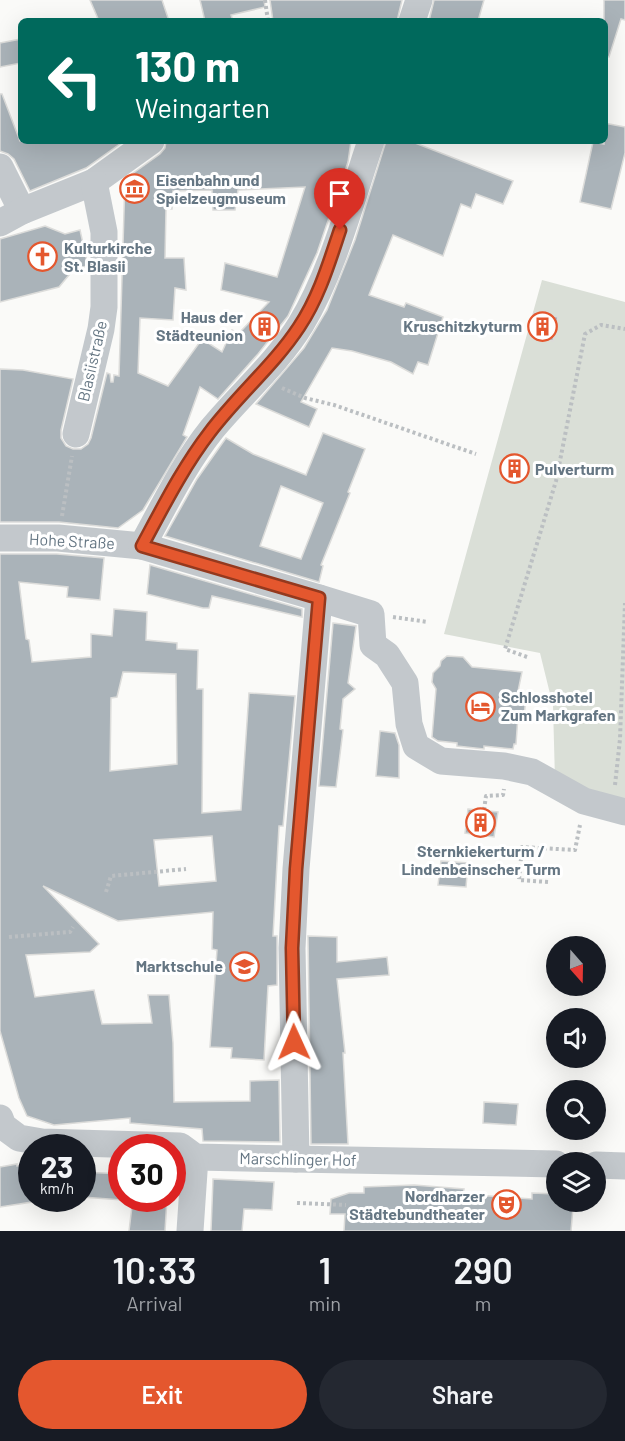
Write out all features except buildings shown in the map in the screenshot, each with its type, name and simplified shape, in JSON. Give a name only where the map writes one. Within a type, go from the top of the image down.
[{"type":"street","points":[[413,18],[419,0]]},
{"type":"street","points":[[0,167],[11,217],[94,182],[147,144]]},
{"type":"street","points":[[142,546],[184,470],[201,445],[300,326],[325,274],[370,144]]},
{"type":"street","name":"Blasiistraße","points":[[76,434],[101,329],[104,307],[104,232],[94,182]]},
{"type":"street","name":"Hohe Straße","points":[[0,538],[58,538],[142,546],[371,614]]},
{"type":"street","points":[[296,1159],[292,948],[296,869],[319,598]]},
{"type":"street","points":[[371,614],[373,645],[387,656],[405,683],[409,724],[416,746],[441,761],[504,766],[532,772],[584,801],[619,811]]},
{"type":"street","name":"Marschlinger Hof","points":[[0,1118],[3,1126],[19,1138],[42,1142],[180,1146],[195,1157],[546,1164]]},
{"type":"street","points":[[190,1231],[195,1157]]},
{"type":"street","points":[[606,1165],[625,1166]]},
{"type":"path","points":[[265,0],[268,18]]},
{"type":"path","points":[[527,657],[505,649],[556,481],[585,334],[601,325],[625,329]]},
{"type":"path","points":[[306,398],[334,405],[476,454]]},
{"type":"path","points":[[58,538],[76,434]]},
{"type":"path","points":[[619,811],[625,603]]},
{"type":"path","points":[[371,614],[428,622]]},
{"type":"path","points":[[484,810],[486,795],[503,795],[504,788]]},
{"type":"path","points":[[548,882],[519,880],[522,846],[575,850],[580,821]]},
{"type":"path","points":[[106,892],[111,876],[186,869]]},
{"type":"path","points":[[9,937],[70,932],[73,927]]},
{"type":"path","points":[[297,1203],[346,1204]]},
{"type":"shaded area","points":[[542,280],[625,302],[625,805],[555,780],[553,706],[540,653],[444,634]]},
{"type":"place","name":"Eisenbahn und Spielzeugmuseum","points":[[135,189]]},
{"type":"place","name":"Kulturkirche St. Blasii","points":[[43,257]]},
{"type":"place","name":"Haus der Städteunion","points":[[264,326]]},
{"type":"place","name":"Kruschitzkyturm","points":[[543,326]]},
{"type":"place","name":"Pulverturm","points":[[514,469]]},
{"type":"place","name":"Schlosshotel Zum Markgrafen","points":[[480,706]]},
{"type":"place","name":"Sternkiekerturm / Lindenbeinscher Turm","points":[[481,823]]},
{"type":"place","name":"Marktschule","points":[[244,966]]},
{"type":"place","name":"Nordharzer Städtebundtheater","points":[[506,1205]]},
{"type":"route","points":[[294,1042],[292,948],[296,869],[319,598],[142,546],[184,470],[211,430],[272,362],[300,326],[313,303],[340,230]]}]
